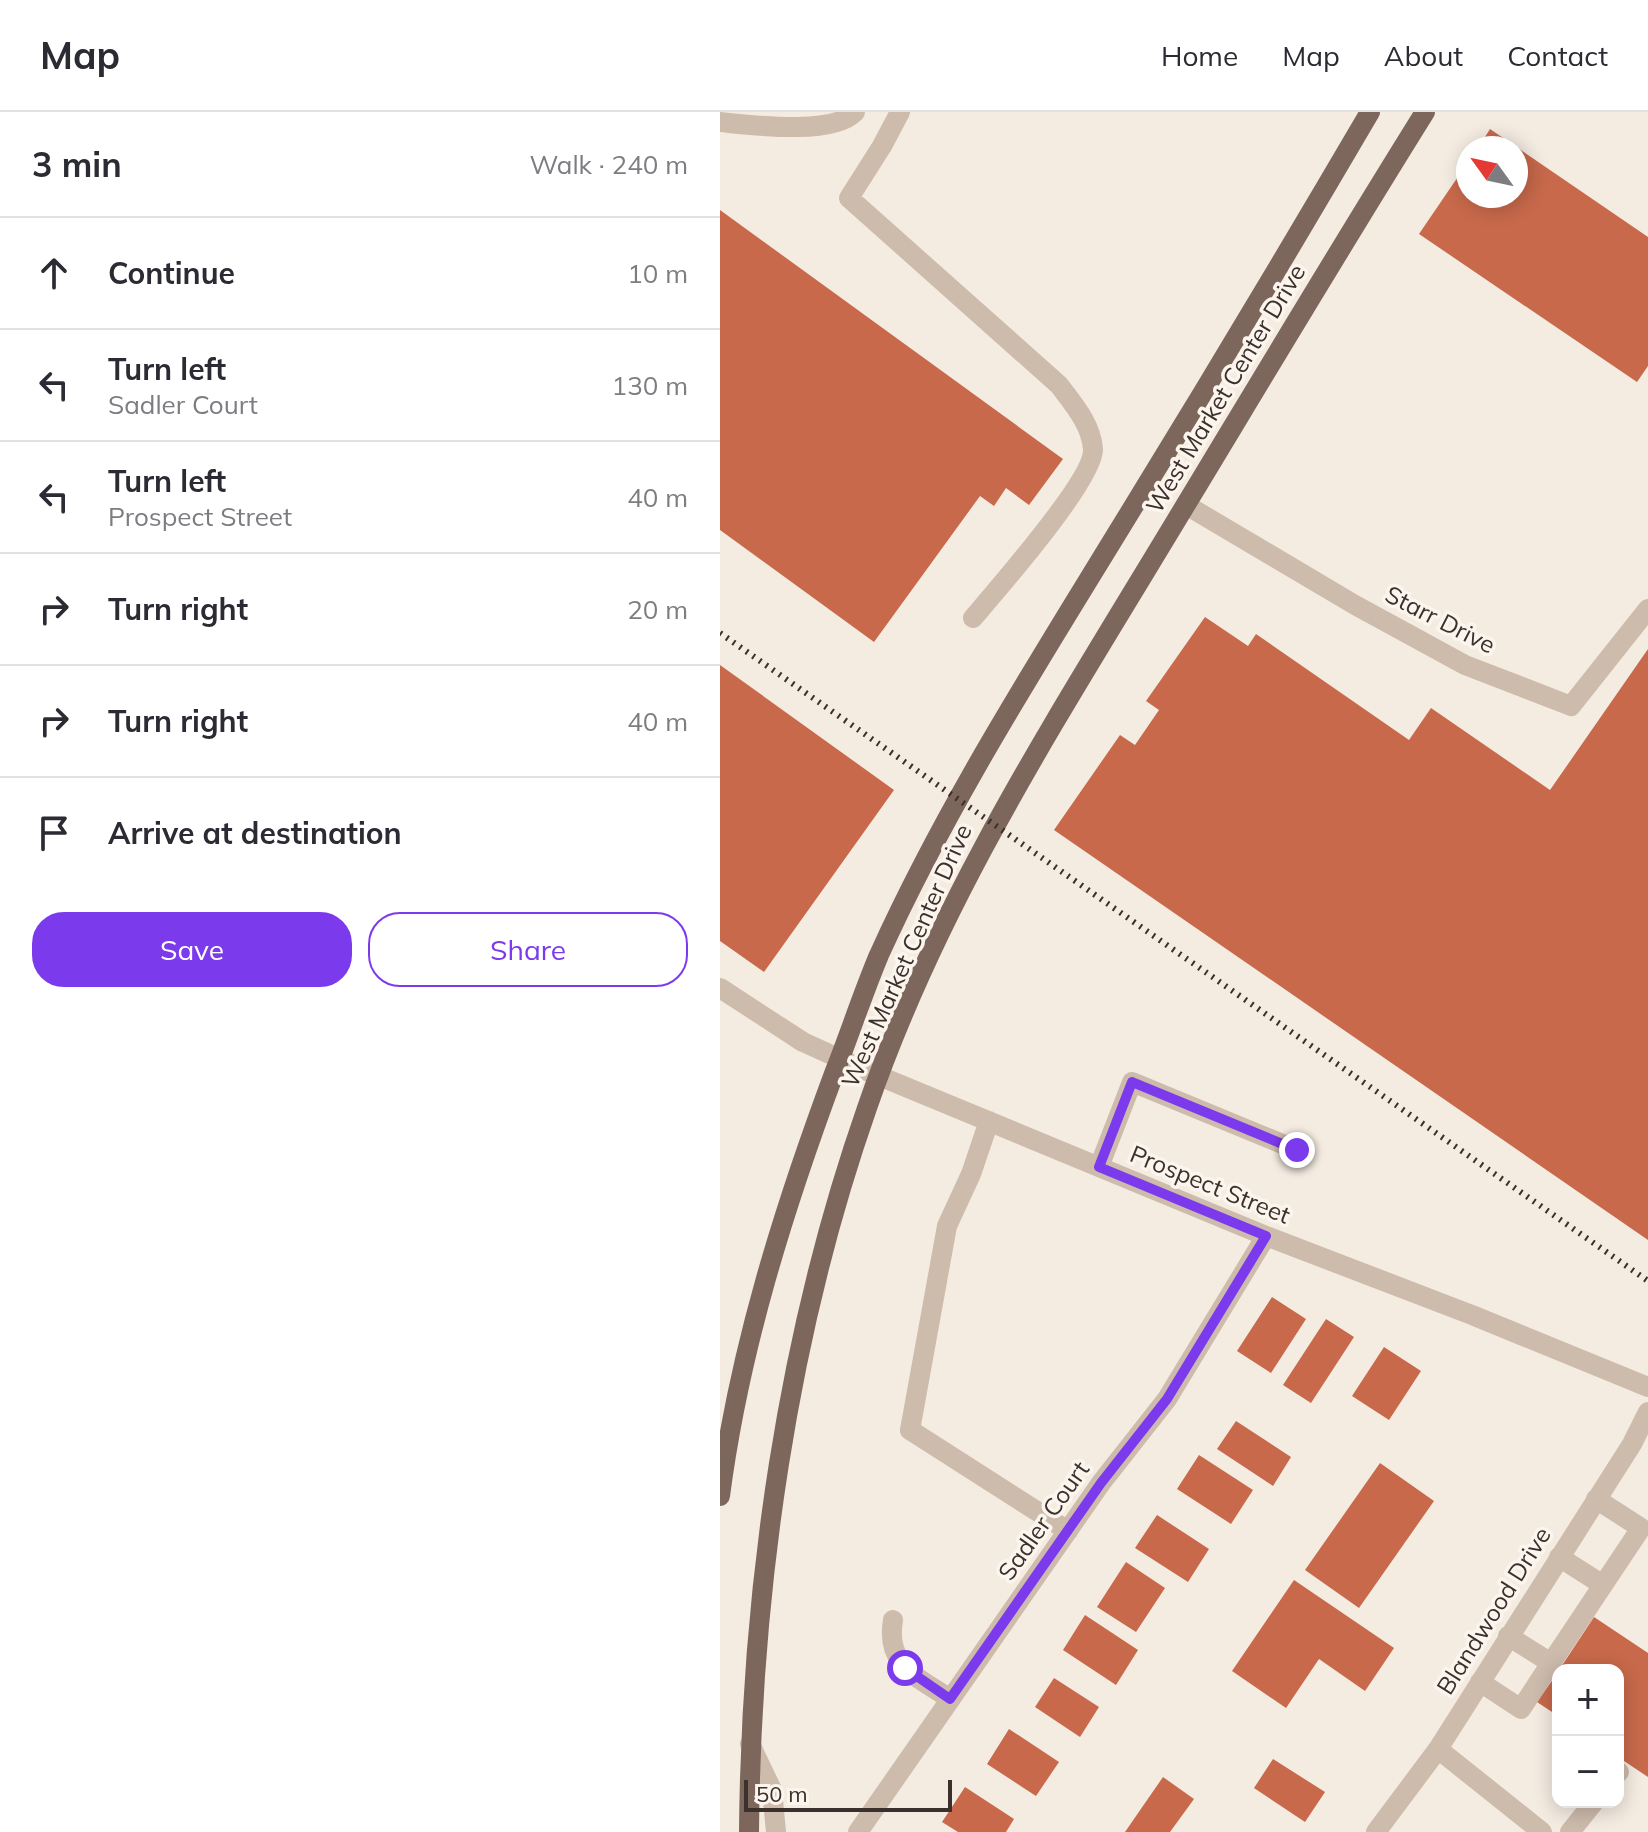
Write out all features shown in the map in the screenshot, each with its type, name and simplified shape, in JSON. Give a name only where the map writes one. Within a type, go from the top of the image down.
[{"type":"main road","name":"West Market Center Drive","points":[[720,1496],[726,1451],[769,1269],[800,1166],[878,957],[945,822],[1370,112]]},
{"type":"main road","name":"West Market Center Drive","points":[[749,1832],[750,1744],[774,1486],[811,1300],[841,1188],[868,1105],[959,893],[1021,777],[1425,112]]},
{"type":"street","points":[[720,122],[805,128],[849,118],[855,112]]},
{"type":"street","points":[[900,112],[849,198],[1059,385],[1084,419],[1092,444],[1093,454],[1065,504],[973,618]]},
{"type":"street","name":"Starr Drive","points":[[1186,505],[1355,605],[1465,665],[1571,706],[1648,609]]},
{"type":"street","name":"Prospect Street","points":[[723,996],[803,1042],[989,1121],[1266,1236],[1648,1387]]},
{"type":"street","points":[[1099,1167],[1132,1082],[1297,1150]]},
{"type":"street","points":[[989,1121],[971,1174],[947,1226],[910,1430],[1068,1531]]},
{"type":"street","name":"Sadler Court","points":[[858,1832],[1101,1483],[1167,1399],[1266,1236]]},
{"type":"street","name":"Blandwood Drive","points":[[1376,1832],[1438,1749],[1632,1444],[1648,1412]]},
{"type":"street","points":[[1480,1682],[1521,1709],[1644,1527],[1596,1499]]},
{"type":"street","points":[[1559,1557],[1603,1585]]},
{"type":"street","points":[[893,1620],[891,1638],[896,1657],[905,1668],[950,1699]]},
{"type":"street","points":[[1508,1636],[1551,1663]]},
{"type":"street","points":[[750,1744],[772,1790],[776,1832]]},
{"type":"street","points":[[1438,1749],[1542,1832]]},
{"type":"street","points":[[1570,1832],[1589,1808]]},
{"type":"building","points":[[1490,129],[1500,136],[1486,136]]},
{"type":"building","points":[[1528,155],[1648,237],[1648,366],[1637,382],[1419,234],[1456,180],[1456,208],[1528,208]]},
{"type":"building","points":[[720,210],[1063,459],[1029,505],[1006,488],[994,506],[980,496],[874,642],[720,530]]},
{"type":"building","points":[[1205,617],[1248,646],[1256,634],[1409,740],[1431,708],[1550,790],[1648,649],[1648,1240],[1054,830],[1120,735],[1135,745],[1159,710],[1146,701]]},
{"type":"building","points":[[720,665],[894,790],[764,972],[720,941]]},
{"type":"building","points":[[1272,1297],[1306,1319],[1271,1373],[1237,1351]]},
{"type":"building","points":[[1326,1319],[1354,1337],[1311,1403],[1283,1385]]},
{"type":"building","points":[[1384,1347],[1421,1371],[1389,1420],[1352,1396]]},
{"type":"building","points":[[1236,1421],[1291,1457],[1273,1486],[1217,1449]]},
{"type":"building","points":[[1199,1455],[1253,1490],[1231,1524],[1177,1489]]},
{"type":"building","points":[[1380,1463],[1434,1501],[1359,1608],[1305,1570]]},
{"type":"building","points":[[1157,1515],[1209,1549],[1188,1582],[1135,1548]]},
{"type":"building","points":[[1126,1562],[1165,1588],[1136,1632],[1097,1607]]},
{"type":"building","points":[[1294,1580],[1394,1648],[1365,1691],[1319,1659],[1286,1708],[1232,1671]]},
{"type":"building","points":[[1085,1615],[1138,1650],[1116,1685],[1063,1650]]},
{"type":"building","points":[[1594,1617],[1648,1653],[1648,1777],[1624,1761],[1624,1664],[1563,1664]]},
{"type":"building","points":[[1054,1678],[1099,1707],[1080,1737],[1035,1707]]},
{"type":"building","points":[[1552,1681],[1552,1712],[1537,1702]]},
{"type":"building","points":[[1009,1729],[1059,1762],[1036,1796],[987,1764]]},
{"type":"building","points":[[1273,1759],[1325,1792],[1305,1822],[1254,1788]]},
{"type":"building","points":[[1163,1777],[1194,1799],[1170,1832],[1125,1832]]},
{"type":"building","points":[[965,1787],[1014,1819],[1006,1832],[958,1832],[942,1822]]},
{"type":"railway","points":[[720,633],[1648,1281]]},
{"type":"route","points":[[905,1668],[950,1699],[1101,1483],[1167,1399],[1266,1236],[1099,1167],[1132,1082],[1297,1150]]}]
